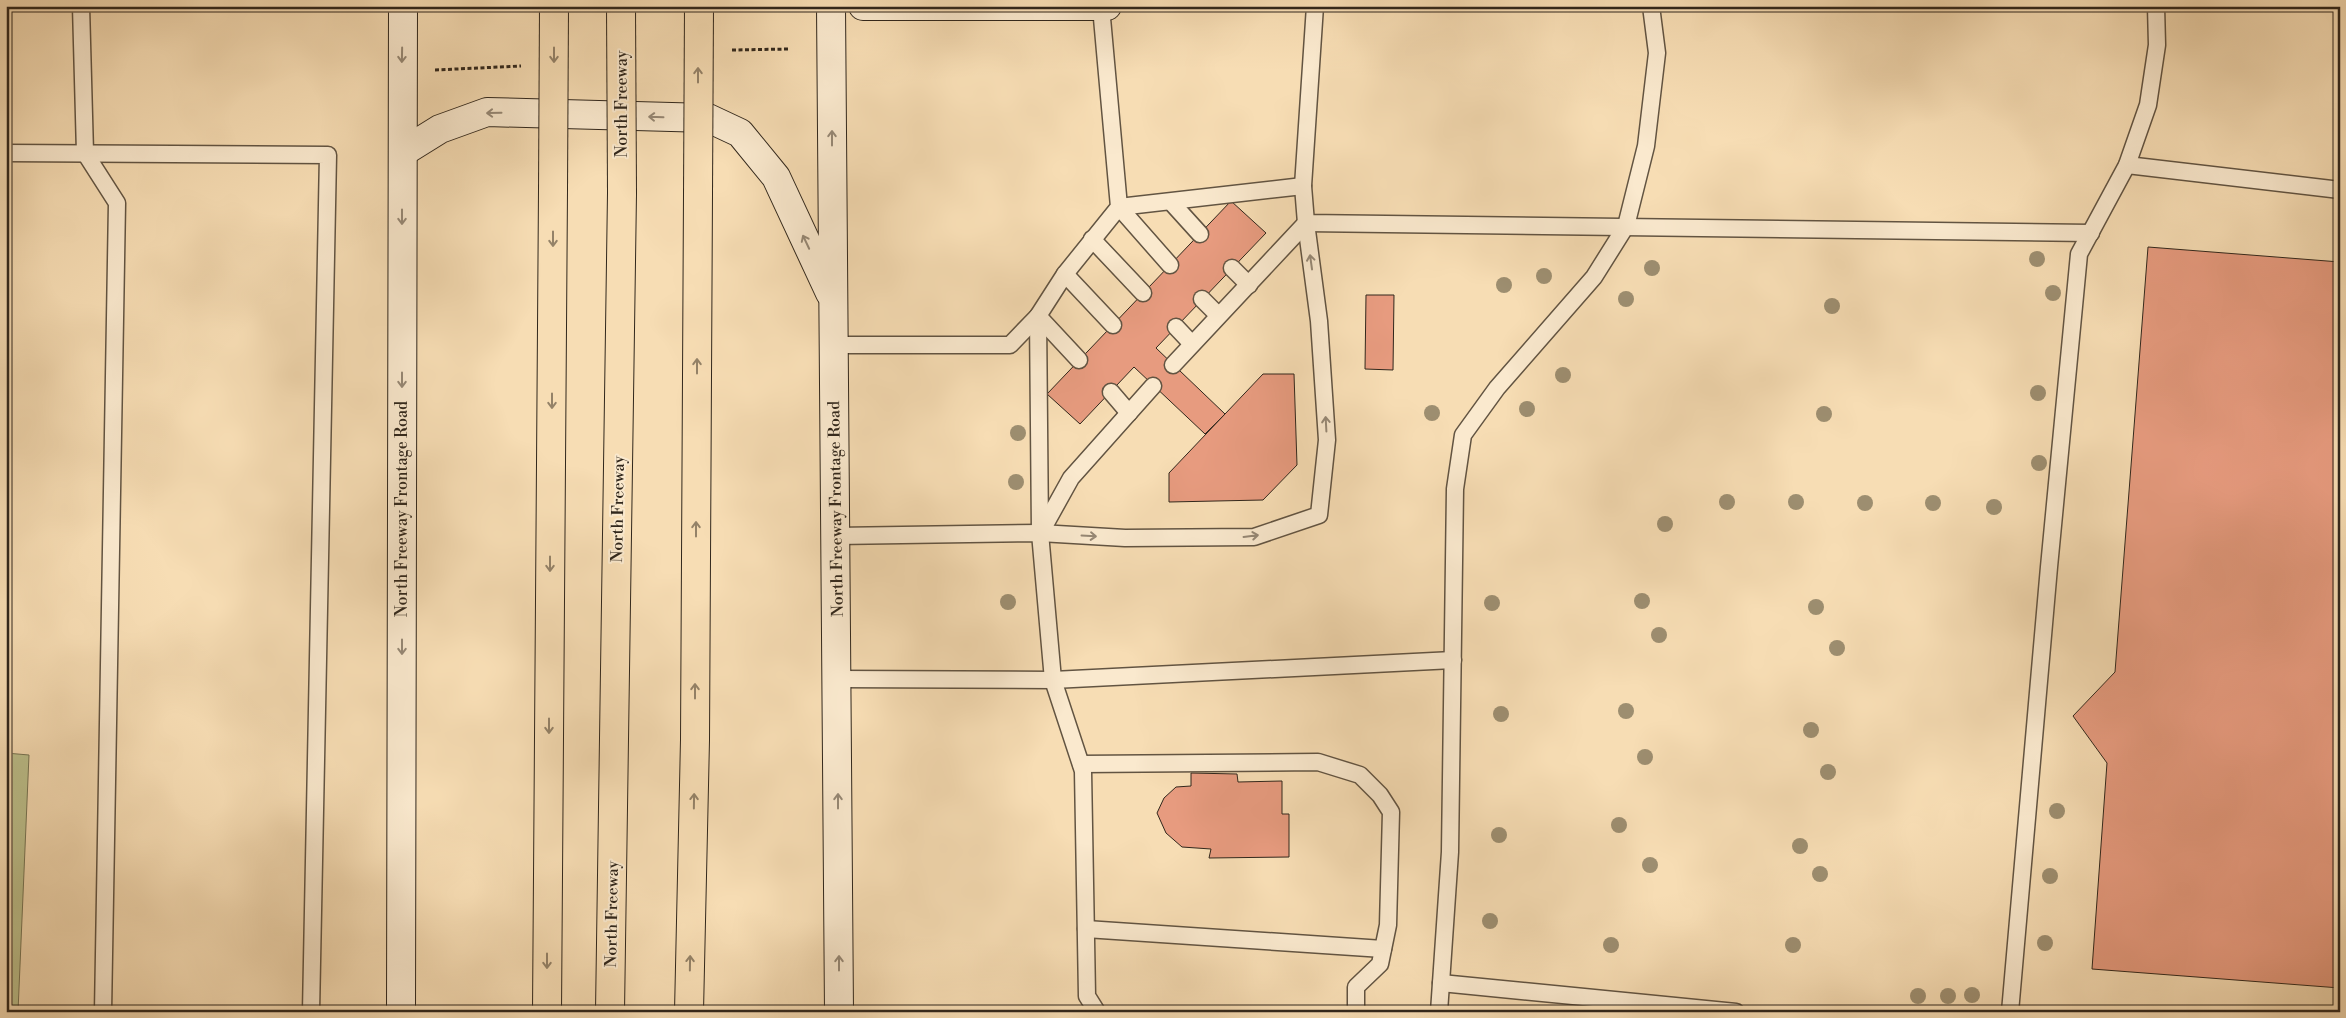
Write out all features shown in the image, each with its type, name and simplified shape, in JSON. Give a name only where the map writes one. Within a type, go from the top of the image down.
[{"type":"highway","points":[[547,1012],[554,6]]},
{"type":"highway","name":"North Freeway","points":[[610,1012],[622,193],[621,6]]},
{"type":"highway","points":[[689,1012],[695,740],[698,6]]},
{"type":"main road","name":"North Freeway Frontage Road","points":[[401,1012],[403,6]]},
{"type":"main road","name":"North Freeway Frontage Road","points":[[831,6],[839,1012]]},
{"type":"main road","points":[[863,6],[1107,6]]},
{"type":"main road","points":[[402,152],[440,129],[487,112],[708,118],[740,133],[776,177],[834,302]]},
{"type":"lane","points":[[81,6],[85,153],[117,203],[103,1012]]},
{"type":"lane","points":[[836,536],[1040,534],[1125,538],[1254,537],[1319,514],[1326,440],[1319,321],[1303,186],[1315,6]]},
{"type":"lane","points":[[1439,1012],[1450,852],[1455,489],[1463,435],[1497,388],[1594,277],[1626,226],[1647,137],[1657,53],[1651,6]]},
{"type":"lane","points":[[2010,1012],[2048,567],[2079,254],[2127,165],[2148,104],[2157,44],[2156,6]]},
{"type":"lane","points":[[1101,7],[1119,207],[1170,265]]},
{"type":"lane","points":[[6,152],[328,155],[311,1012]]},
{"type":"lane","points":[[2127,165],[2340,190]]},
{"type":"lane","points":[[834,345],[1010,346],[1038,316],[1065,274],[1119,207],[1303,186]]},
{"type":"lane","points":[[1171,202],[1200,234]]},
{"type":"lane","points":[[1173,365],[1306,223],[2091,233]]},
{"type":"lane","points":[[1092,239],[1143,293]]},
{"type":"lane","points":[[1232,268],[1249,285]]},
{"type":"lane","points":[[1065,274],[1113,325]]},
{"type":"lane","points":[[1202,299],[1218,315]]},
{"type":"lane","points":[[1038,316],[1040,534],[1053,680],[1083,771],[1088,996],[1097,1012]]},
{"type":"lane","points":[[1038,316],[1079,360]]},
{"type":"lane","points":[[1176,327],[1192,344]]},
{"type":"lane","points":[[1040,534],[1071,478],[1153,386]]},
{"type":"lane","points":[[1110,392],[1129,413]]},
{"type":"lane","points":[[837,679],[1053,680],[1453,660]]},
{"type":"lane","points":[[1081,764],[1318,762],[1360,775],[1380,795],[1390,812],[1388,925],[1380,964],[1356,987],[1356,1012]]},
{"type":"lane","points":[[1086,929],[1383,949]]},
{"type":"lane","points":[[1441,983],[1736,1012]]},
{"type":"green space","points":[[6,753],[29,755],[18,1012],[6,1012]]},
{"type":"building","points":[[1231,201],[1266,233],[1156,348],[1225,414],[1205,434],[1134,367],[1080,424],[1047,394]]},
{"type":"building","points":[[2148,247],[2340,262],[2340,988],[2092,969],[2107,763],[2073,716],[2115,672]]},
{"type":"building","points":[[1366,295],[1394,295],[1393,370],[1365,369]]},
{"type":"building","points":[[1263,374],[1294,374],[1297,465],[1263,500],[1169,502],[1169,473]]},
{"type":"building","points":[[1191,773],[1237,774],[1238,782],[1282,781],[1282,814],[1289,814],[1289,857],[1209,858],[1211,849],[1182,847],[1166,833],[1157,813],[1164,798],[1176,787],[1191,786]]}]
